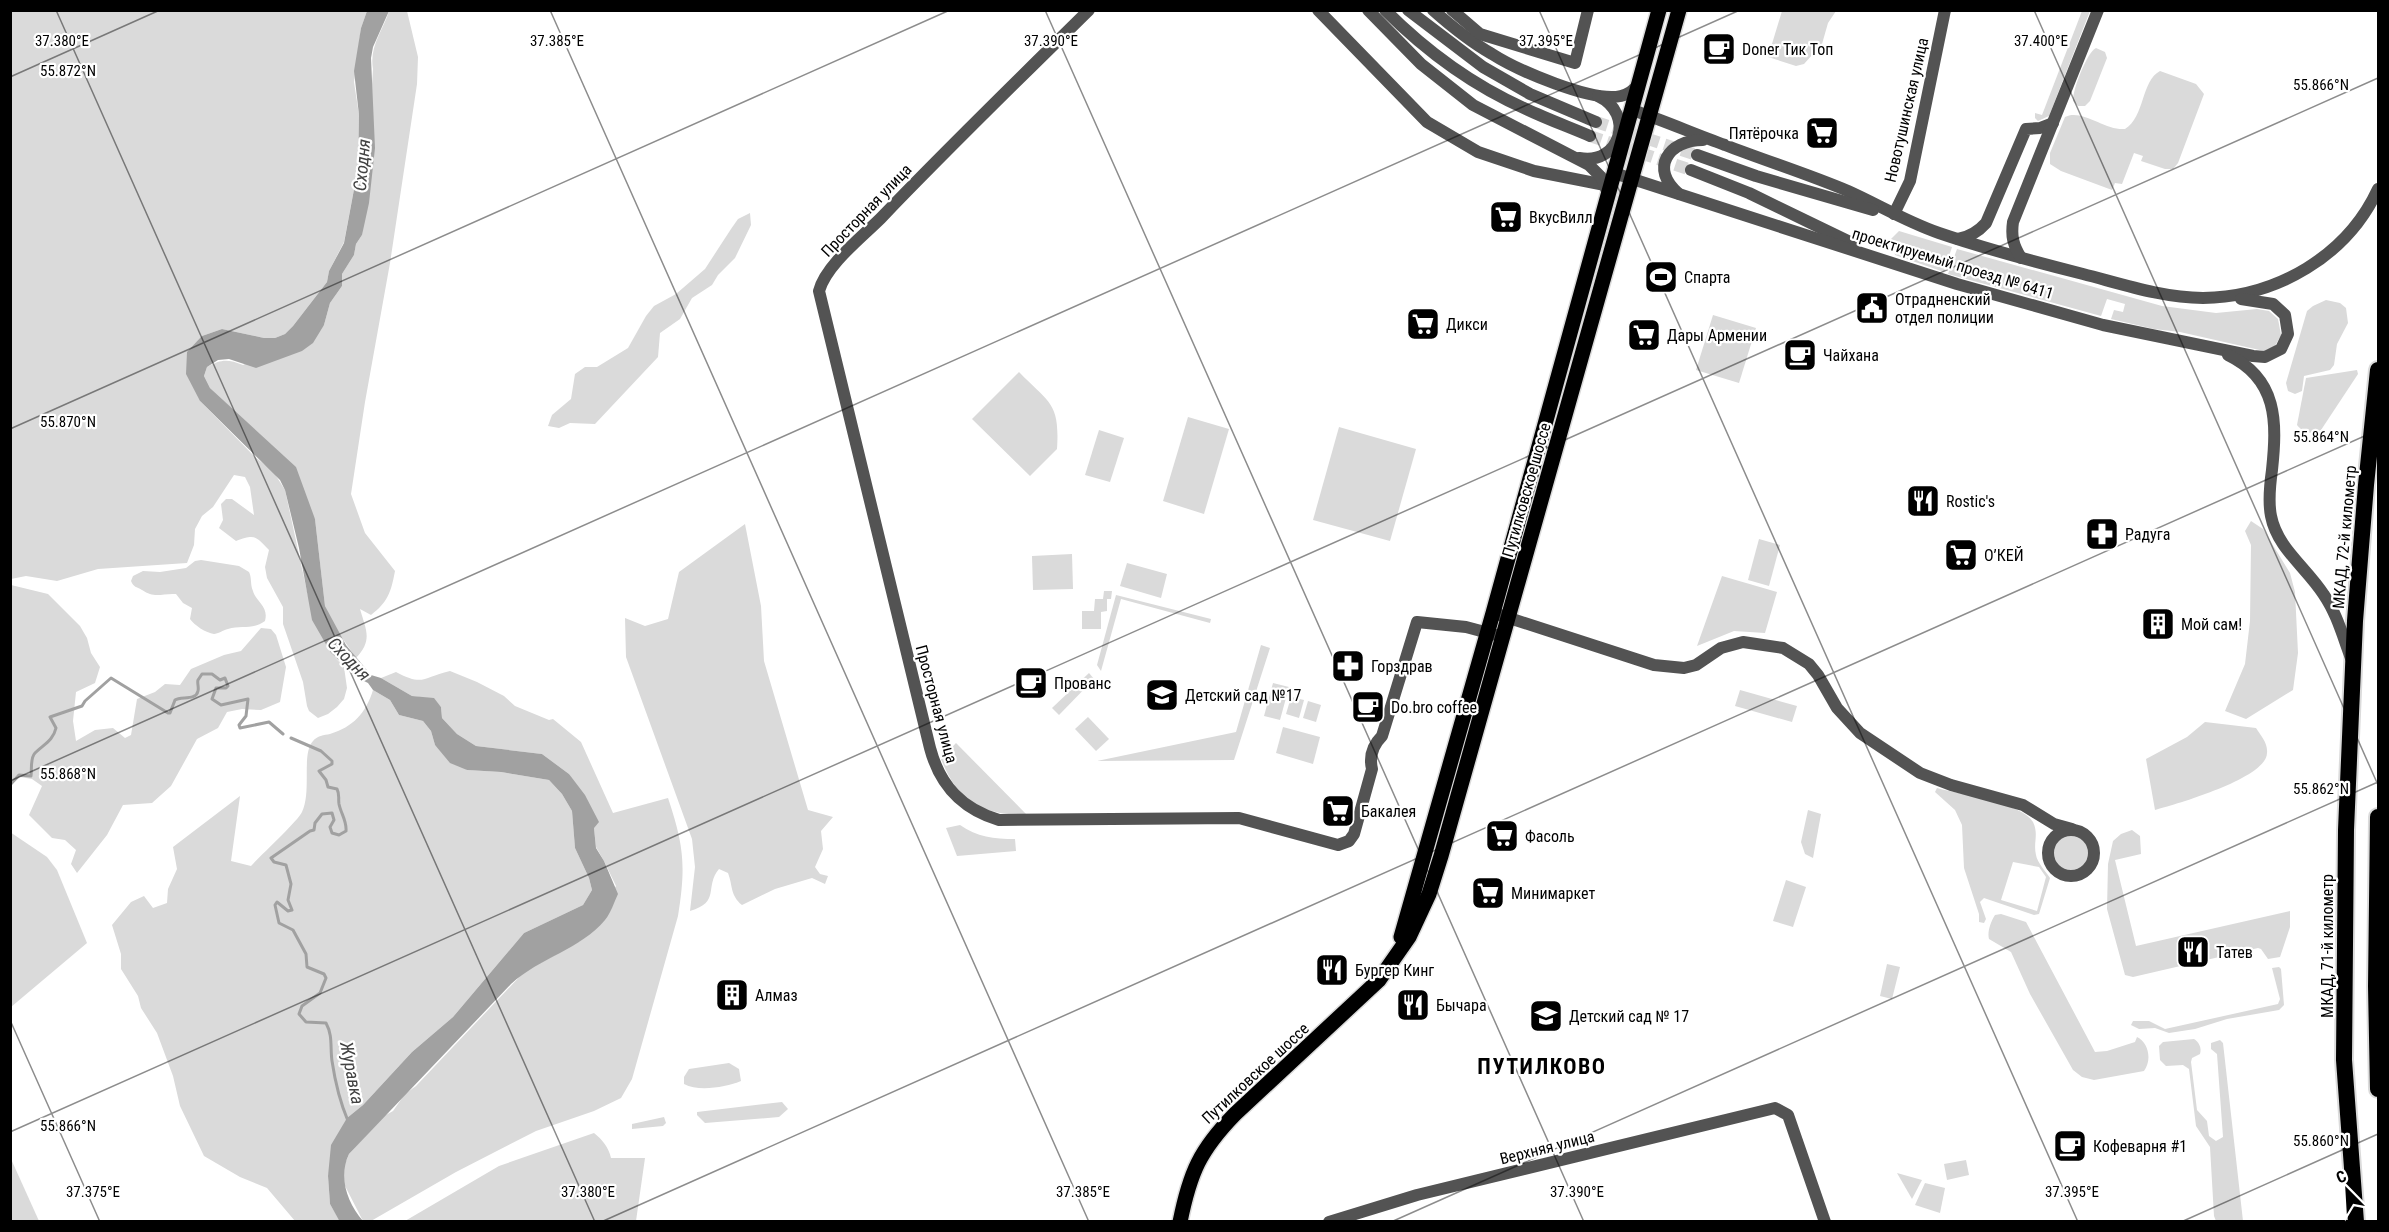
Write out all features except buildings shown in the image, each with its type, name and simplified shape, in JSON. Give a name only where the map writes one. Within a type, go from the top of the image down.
[{"type":"highway","name":"МКАД, 72-й километр","points":[[2352,667],[2366,485],[2379,370]]},
{"type":"highway","name":"МКАД, 71-й километр","points":[[2352,667],[2346,830],[2344,1060],[2356,1221]]},
{"type":"highway","points":[[2379,817],[2376,986],[2379,1089]]},
{"type":"main road","name":"Путилковское шоссе","points":[[1180,1221],[1190,1180],[1201,1155],[1213,1137],[1235,1114],[1358,1002],[1387,970],[1409,937],[1429,894],[1441,856],[1495,635],[1493,613],[1659,10]]},
{"type":"main road","name":"Путилковское шоссе","points":[[1495,635],[1509,618],[1679,10]]},
{"type":"street","name":"Просторная улица","points":[[1089,10],[932,165],[827,273],[819,291],[932,756],[941,779],[960,801],[978,812],[999,820],[1239,818],[1338,845],[1349,841],[1354,834],[1372,769],[1370,761],[1374,744],[1382,736],[1417,622],[1467,627],[1495,635]]},
{"type":"street","points":[[1318,10],[1427,122],[1478,152],[1534,171],[1610,185]]},
{"type":"street","points":[[1368,10],[1421,64],[1473,105],[1575,157],[1596,170],[1610,185]]},
{"type":"street","points":[[1385,10],[1436,54],[1473,80],[1524,109],[1590,136]]},
{"type":"street","points":[[1408,10],[1446,41],[1502,78],[1530,94],[1596,122]]},
{"type":"street","points":[[1433,10],[1454,28],[1502,60],[1552,82],[1598,96],[1610,104],[1618,115],[1620,128],[1617,141],[1608,152],[1596,158],[1575,157]]},
{"type":"street","points":[[1452,10],[1480,34],[1575,63],[1588,10]]},
{"type":"street","name":"Новотушинская улица","points":[[1898,216],[1910,181],[1945,10]]},
{"type":"street","points":[[2021,258],[2014,247],[2013,222],[2098,10]]},
{"type":"street","points":[[1598,96],[1623,96],[1635,88],[1639,81]]},
{"type":"street","name":"проектируемый проезд № 6411","points":[[1610,185],[1632,178],[1957,284],[2086,321],[2220,351],[2265,357],[2281,349],[2288,334],[2286,315],[2273,304],[2222,297],[2184,297],[2148,291],[1958,239],[1898,216],[1848,191],[1632,110]]},
{"type":"street","points":[[1958,239],[1980,230],[1986,223],[2026,129],[2040,128],[2052,123]]},
{"type":"street","name":"проектируемый проезд № 6411","points":[[1680,194],[1672,188],[1665,172],[1669,154],[1682,142],[1711,140]]},
{"type":"street","points":[[1697,156],[1756,176],[1898,216]]},
{"type":"street","points":[[1691,170],[1749,193],[1894,263]]},
{"type":"street","name":"проектируемый проезд № 6411","points":[[2222,297],[2268,287],[2321,260],[2350,233],[2363,217],[2379,189]]},
{"type":"street","name":"проектируемый проезд № 6411","points":[[2220,351],[2244,365],[2265,386],[2272,403],[2274,425],[2270,514],[2275,530],[2287,550],[2309,574],[2336,616],[2352,667]]},
{"type":"street","points":[[1493,613],[1654,665],[1673,669],[1696,665],[1721,648],[1736,643],[1783,648],[1809,664],[1837,708],[1854,727],[1920,773],[1951,785],[2023,805],[2037,813],[2054,824],[2081,831],[2093,845],[2092,863],[2086,871],[2071,876],[2058,872],[2049,861],[2048,829],[2037,813]]},
{"type":"street","points":[[2050,842],[2063,830],[2072,829]]},
{"type":"street","name":"Верхняя улица","points":[[1329,1221],[1417,1195],[1775,1108],[1788,1115],[1825,1221]]},
{"type":"shaded area","points":[[10,11],[367,11],[361,28],[354,82],[359,115],[358,168],[344,242],[329,271],[327,282],[285,334],[275,338],[264,338],[222,329],[202,336],[200,401],[255,457],[273,471],[285,490],[308,596],[331,653],[344,667],[347,688],[344,699],[328,714],[318,718],[309,711],[307,706],[303,682],[283,624],[283,607],[267,578],[265,567],[269,550],[255,538],[247,537],[236,541],[219,528],[223,520],[221,504],[226,499],[232,499],[254,515],[250,487],[245,477],[234,475],[213,507],[202,516],[195,529],[194,545],[187,563],[98,569],[57,581],[26,576],[11,579]]},
{"type":"shaded area","points":[[389,11],[407,11],[418,57],[417,84],[351,494],[365,533],[395,571],[390,591],[381,606],[371,615],[360,609],[367,635],[365,646],[356,658],[334,626],[325,606],[315,519],[259,434],[210,388],[204,376],[207,367],[216,362],[229,361],[243,365],[324,325],[330,303],[342,286],[342,274],[354,255],[356,244],[362,235],[372,61],[377,39]]},
{"type":"shaded area","points":[[1782,11],[1836,11],[1828,23],[1822,44],[1804,64],[1796,66],[1768,57]]},
{"type":"shaded area","points":[[2082,11],[2090,11],[2049,116],[2038,121],[2035,113],[2042,115]]},
{"type":"shaded area","points":[[2096,48],[2105,52],[2107,58],[2090,101],[2085,106],[2078,106],[2073,101],[2075,89],[2085,64]]},
{"type":"shaded area","points":[[2160,71],[2196,84],[2204,94],[2178,163],[2173,169],[2165,169],[2141,161],[2143,156],[2134,153],[2122,184],[2115,183],[2112,190],[2061,171],[2050,164],[2050,153],[2065,117],[2078,115],[2110,127],[2125,129],[2136,116],[2149,83]]},
{"type":"shaded area","points":[[750,213],[751,225],[735,258],[718,275],[712,285],[692,298],[680,319],[660,333],[658,357],[595,424],[570,423],[559,428],[548,426],[552,415],[571,399],[575,374],[585,367],[597,367],[628,348],[654,306],[676,294],[705,269],[738,219]]},
{"type":"shaded area","points":[[1899,231],[1952,247],[1944,272],[1895,255],[1891,239]]},
{"type":"shaded area","points":[[1957,249],[2162,306],[2216,313],[2257,309],[2269,311],[2278,319],[2281,335],[2275,346],[2264,351],[2111,319],[2114,310],[2123,312],[2125,304],[2107,299],[2101,316],[1948,274]]},
{"type":"shaded area","points":[[2326,300],[2340,303],[2346,308],[2348,323],[2337,344],[2334,365],[2330,370],[2304,376],[2302,391],[2295,394],[2288,391],[2286,383],[2307,311]]},
{"type":"shaded area","points":[[1713,315],[1756,328],[1739,383],[1696,370]]},
{"type":"shaded area","points":[[2357,370],[2358,374],[2321,430],[2311,433],[2299,428],[2297,425],[2306,378]]},
{"type":"shaded area","points":[[1019,372],[1050,404],[1057,422],[1057,449],[1030,476],[972,419]]},
{"type":"shaded area","points":[[1188,417],[1229,429],[1204,514],[1163,501]]},
{"type":"shaded area","points":[[1339,427],[1416,449],[1390,541],[1313,520]]},
{"type":"shaded area","points":[[1099,430],[1124,438],[1110,482],[1085,475]]},
{"type":"shaded area","points":[[2251,521],[2263,529],[2290,573],[2295,592],[2298,653],[2293,690],[2246,719],[2225,711],[2245,664],[2250,621],[2251,545],[2245,531]]},
{"type":"shaded area","points":[[745,524],[761,606],[764,661],[808,810],[833,817],[821,831],[823,849],[815,867],[820,874],[828,876],[825,884],[812,878],[775,889],[742,905],[734,894],[728,873],[719,869],[712,882],[709,899],[700,907],[690,911],[695,867],[692,839],[626,657],[625,618],[645,626],[668,619],[679,572]]},
{"type":"shaded area","points":[[1759,539],[1780,545],[1769,586],[1748,580]]},
{"type":"shaded area","points":[[1072,554],[1073,589],[1033,590],[1032,556]]},
{"type":"shaded area","points":[[195,561],[239,566],[249,572],[252,588],[264,608],[265,621],[216,634],[211,633],[200,628],[190,619],[192,608],[183,603],[176,594],[147,593],[134,586],[131,581],[133,576],[143,571],[160,572],[186,568]]},
{"type":"shaded area","points":[[1127,563],[1167,574],[1161,598],[1120,586]]},
{"type":"shaded area","points":[[1722,576],[1777,592],[1765,633],[1734,631],[1697,646]]},
{"type":"shaded area","points":[[11,585],[48,594],[80,626],[87,638],[91,653],[100,667],[95,683],[76,692],[73,721],[76,741],[95,730],[113,728],[125,738],[131,735],[137,699],[155,692],[165,684],[180,685],[191,669],[224,655],[241,651],[261,628],[271,629],[276,635],[286,667],[280,702],[261,710],[242,709],[227,712],[218,728],[197,739],[171,786],[152,803],[123,805],[107,835],[77,873],[71,864],[76,850],[65,840],[52,838],[29,815],[42,786],[32,779],[20,777],[11,785]]},
{"type":"shaded area","points":[[1104,591],[1112,591],[1111,599],[1107,599],[1107,611],[1101,612],[1101,629],[1082,629],[1082,611],[1094,611],[1095,599],[1103,599]]},
{"type":"shaded area","points":[[1116,595],[1211,619],[1210,623],[1121,599],[1101,671],[1097,665]]},
{"type":"shaded area","points":[[1261,645],[1270,648],[1234,760],[1097,761],[1236,732]]},
{"type":"shaded area","points":[[450,671],[504,696],[515,706],[549,720],[553,719],[581,742],[613,813],[668,798],[682,856],[683,869],[678,916],[632,1079],[621,1098],[594,1111],[536,1131],[456,1172],[371,1221],[363,1221],[344,1184],[343,1173],[349,1154],[384,1116],[393,1111],[405,1094],[416,1086],[524,972],[580,941],[616,886],[596,847],[594,828],[569,774],[542,754],[476,746],[457,734],[442,718],[441,707],[434,699],[412,696],[381,678],[396,672],[418,680]]},
{"type":"shaded area","points":[[1089,673],[1094,679],[1059,715],[1052,708]]},
{"type":"shaded area","points":[[1273,683],[1289,687],[1280,720],[1264,716]]},
{"type":"shaded area","points":[[373,690],[390,700],[399,715],[423,721],[431,731],[435,745],[467,770],[501,772],[549,780],[562,794],[572,811],[575,848],[592,890],[583,905],[524,933],[453,1017],[412,1052],[363,1105],[347,1118],[328,1176],[330,1204],[340,1221],[295,1221],[267,1188],[240,1177],[204,1156],[180,1106],[173,1076],[157,1033],[121,969],[121,954],[112,925],[131,902],[144,896],[153,908],[167,903],[168,889],[177,869],[173,847],[240,796],[231,861],[251,866],[302,812],[306,794],[309,747],[313,741],[338,731],[358,718],[367,706]]},
{"type":"shaded area","points":[[1740,690],[1797,706],[1792,722],[1735,706]]},
{"type":"shaded area","points":[[1291,697],[1304,700],[1299,718],[1286,714]]},
{"type":"shaded area","points":[[1308,701],[1321,705],[1316,722],[1303,718]]},
{"type":"shaded area","points":[[1088,717],[1109,739],[1096,751],[1075,729]]},
{"type":"shaded area","points":[[2205,722],[2256,728],[2266,746],[2267,753],[2263,762],[2253,772],[2219,789],[2155,810],[2146,759],[2187,737]]},
{"type":"shaded area","points":[[1283,727],[1320,737],[1313,764],[1276,753]]},
{"type":"shaded area","points":[[956,743],[1027,815],[984,809],[973,804],[964,796],[956,787],[941,759]]},
{"type":"shaded area","points":[[1937,788],[2004,804],[2027,815],[2033,822],[2036,831],[2037,858],[2050,878],[2039,914],[2034,915],[1984,898],[1980,902],[1986,919],[1984,923],[1979,922],[1979,914],[1964,868],[1962,825],[1955,810],[1935,792]],"holes":[[[2013,862],[2039,867],[2046,877],[2037,911],[2001,900]]]},
{"type":"shaded area","points":[[1808,810],[1821,814],[1813,858],[1805,854],[1801,842]]},
{"type":"shaded area","points":[[960,825],[986,836],[1015,839],[1016,851],[957,856],[946,828]]},
{"type":"shaded area","points":[[2132,830],[2140,836],[2141,854],[2115,860],[2136,946],[2290,911],[2290,927],[2280,957],[2268,959],[2258,948],[2133,977],[2125,975],[2107,909],[2108,864],[2113,841],[2121,834]]},
{"type":"shaded area","points":[[10,832],[47,857],[57,870],[87,943],[11,1007]]},
{"type":"shaded area","points":[[2071,835],[2084,840],[2089,853],[2084,866],[2071,871],[2058,866],[2053,853],[2058,840]]},
{"type":"shaded area","points":[[1786,880],[1806,887],[1793,927],[1773,921]]},
{"type":"shaded area","points":[[2001,914],[2026,922],[2095,1052],[2107,1051],[2135,1042],[2137,1037],[2147,1047],[2148,1062],[2144,1071],[2094,1080],[2082,1077],[2073,1070],[2030,994],[2011,952],[1989,939],[1992,920],[1995,915]]},
{"type":"shaded area","points":[[1887,964],[1900,967],[1892,999],[1880,996]]},
{"type":"shaded area","points":[[2279,967],[2284,1005],[2279,1010],[2227,1019],[2195,1029],[2169,1033],[2155,1028],[2139,1029],[2131,1025],[2133,1021],[2149,1021],[2165,1029],[2278,1004],[2280,999],[2272,968]]},
{"type":"shaded area","points":[[2194,1039],[2199,1043],[2201,1050],[2191,1062],[2197,1110],[2207,1121],[2209,1136],[2216,1141],[2223,1137],[2217,1054],[2211,1049],[2211,1043],[2220,1040],[2223,1043],[2243,1221],[2216,1221],[2210,1147],[2196,1126],[2189,1069],[2183,1065],[2166,1066],[2160,1060],[2159,1046],[2163,1042]]},
{"type":"shaded area","points":[[729,1063],[739,1069],[741,1081],[712,1088],[697,1088],[684,1084],[684,1077],[689,1069]]},
{"type":"shaded area","points":[[782,1102],[788,1109],[779,1117],[705,1123],[697,1115],[697,1112]]},
{"type":"shaded area","points":[[664,1117],[666,1123],[663,1126],[632,1129],[632,1124]]},
{"type":"shaded area","points":[[594,1133],[605,1144],[611,1158],[645,1158],[636,1221],[405,1221],[499,1166]]},
{"type":"shaded area","points":[[11,1159],[39,1221],[11,1221]]},
{"type":"shaded area","points":[[1966,1160],[1969,1175],[1947,1180],[1944,1164]]},
{"type":"shaded area","points":[[1897,1173],[1922,1180],[1912,1199]]},
{"type":"shaded area","points":[[1925,1183],[1945,1188],[1940,1213],[1915,1205]]},
{"type":"water","name":"Сходня","points":[[367,11],[389,11],[373,47],[371,58],[375,148],[369,203],[362,235],[356,244],[354,255],[342,274],[342,286],[330,303],[324,325],[313,343],[302,351],[256,368],[229,359],[218,360],[207,367],[204,376],[210,388],[296,467],[315,519],[325,606],[346,645],[371,675],[381,678],[412,696],[434,698],[441,707],[442,718],[457,734],[476,746],[542,754],[569,774],[585,795],[599,822],[594,828],[596,848],[618,894],[611,911],[595,930],[584,939],[534,967],[511,984],[349,1154],[344,1180],[349,1198],[363,1221],[340,1222],[330,1204],[328,1176],[331,1145],[347,1118],[363,1105],[412,1052],[453,1017],[524,933],[583,905],[592,890],[575,848],[572,811],[562,794],[549,780],[501,772],[467,770],[450,763],[435,745],[431,731],[423,721],[399,715],[390,700],[356,677],[331,653],[312,620],[299,548],[285,490],[280,480],[200,401],[186,374],[187,352],[202,336],[222,329],[264,338],[275,338],[285,334],[327,282],[329,271],[344,243],[358,168],[359,115],[354,71],[361,28]]},
{"type":"waterway","name":"Журавка","points":[[10,785],[19,775],[31,776],[33,755],[55,732],[56,728],[50,717],[82,706],[111,678],[168,713],[175,700],[197,694],[198,680],[202,674],[212,674],[220,680],[225,678],[228,686],[216,688],[212,699],[221,705],[248,699],[246,716],[239,725],[240,728],[269,722],[283,734]]},
{"type":"waterway","name":"Журавка","points":[[291,738],[321,751],[332,761],[332,764],[319,771],[328,787],[337,789],[346,824],[346,831],[339,835],[332,833],[330,827],[334,820],[332,813],[322,814],[315,823],[314,830],[271,858],[274,862],[286,865],[291,884],[288,900],[292,910],[288,911],[277,902],[275,905],[279,923],[293,930],[306,954],[307,967],[324,974],[326,978],[320,993],[302,1006],[299,1014],[306,1022],[326,1023],[336,1084],[348,1121]]},
{"type":"tunnel","points":[[1596,122],[1697,155]]},
{"type":"tunnel","points":[[1590,136],[1691,170]]},
{"type":"place","name":"Doner Тик Топ","points":[[1719,49]]},
{"type":"place","name":"Пятёрочка","points":[[1822,133]]},
{"type":"place","name":"ВкусВилл","points":[[1506,217]]},
{"type":"place","name":"Спарта","points":[[1661,277]]},
{"type":"place","name":"Отрадненский отдел полиции","points":[[1872,308]]},
{"type":"place","name":"Дикси","points":[[1423,324]]},
{"type":"place","name":"Дары Армении","points":[[1644,335]]},
{"type":"place","name":"Чайхана","points":[[1800,355]]},
{"type":"place","name":"Rostic's","points":[[1923,501]]},
{"type":"place","name":"Радуга","points":[[2102,534]]},
{"type":"place","name":"О’КЕЙ","points":[[1961,555]]},
{"type":"place","name":"Мой сам!","points":[[2158,624]]},
{"type":"place","name":"Горздрав","points":[[1348,666]]},
{"type":"place","name":"Прованс","points":[[1031,683]]},
{"type":"place","name":"Детский сад №17","points":[[1162,695]]},
{"type":"place","name":"Do.bro coffee","points":[[1368,707]]},
{"type":"place","name":"Бакалея","points":[[1338,811]]},
{"type":"place","name":"Фасоль","points":[[1502,836]]},
{"type":"place","name":"Минимаркет","points":[[1488,893]]},
{"type":"place","name":"Татев","points":[[2193,952]]},
{"type":"place","name":"Бургер Кинг","points":[[1332,970]]},
{"type":"place","name":"Алмаз","points":[[732,995]]},
{"type":"place","name":"Бычара","points":[[1413,1005]]},
{"type":"place","name":"Детский сад № 17","points":[[1546,1016]]},
{"type":"place","name":"Кофеварня #1","points":[[2070,1146]]},
{"type":"district","name":"ПУТИЛКОВО","points":[[1542,1066]]}]
